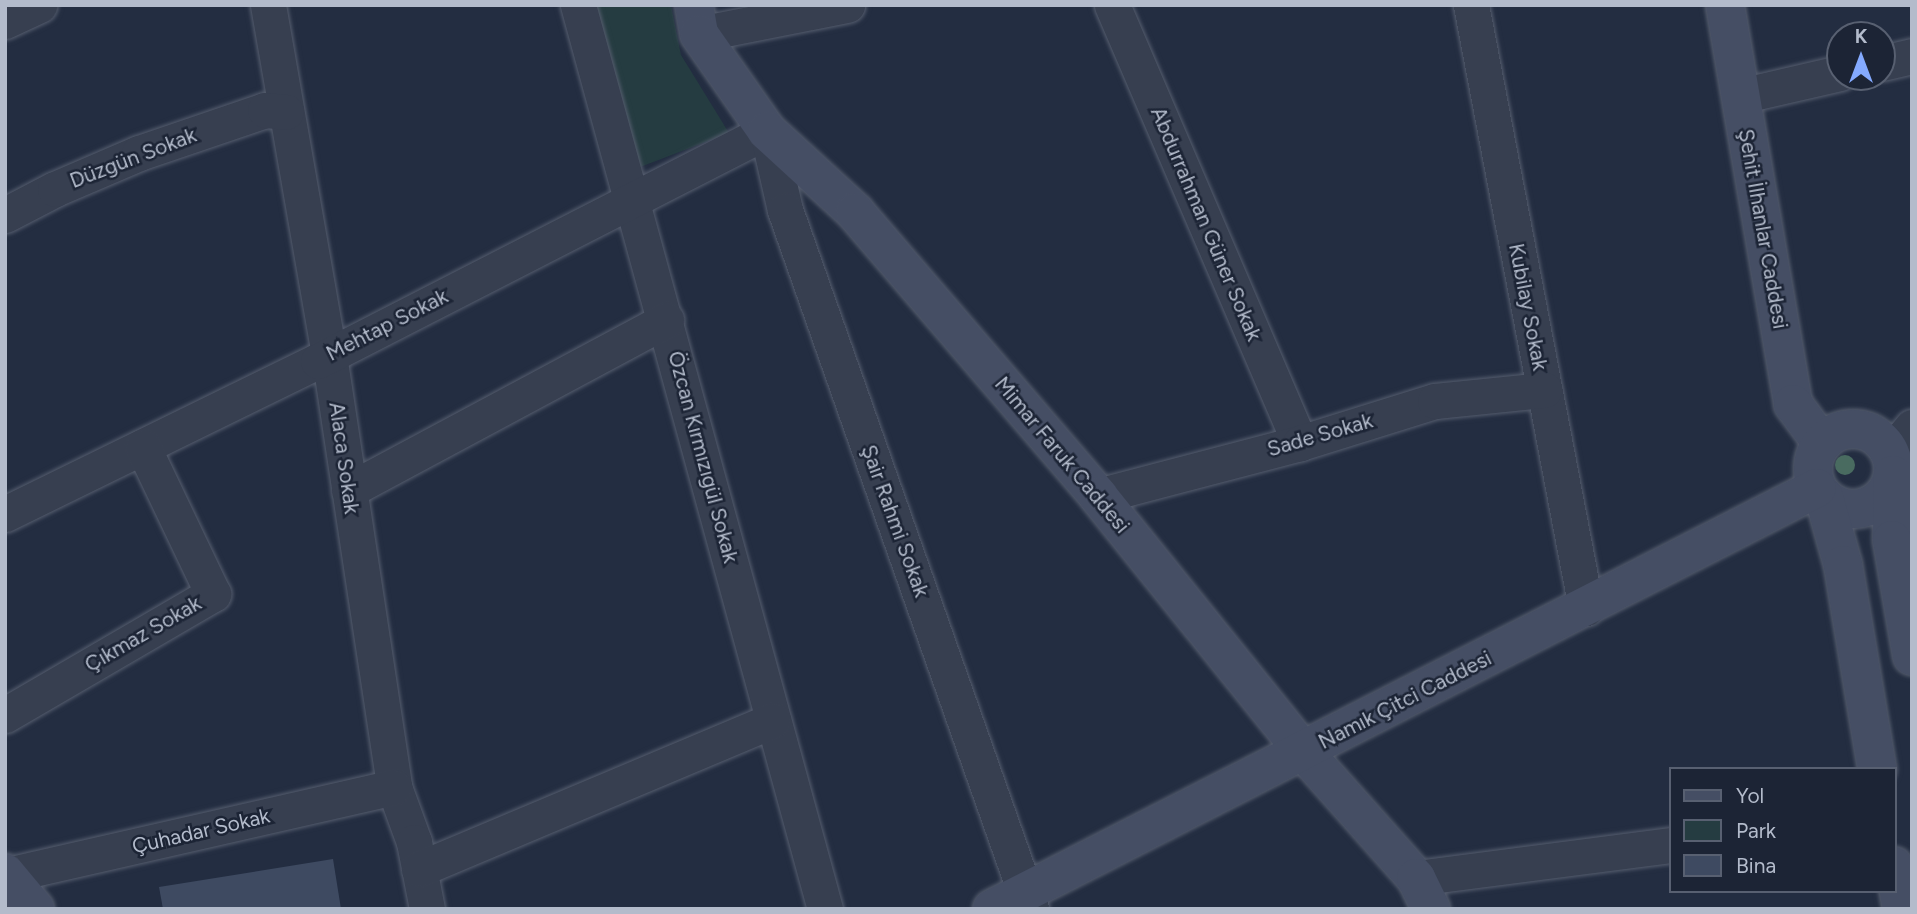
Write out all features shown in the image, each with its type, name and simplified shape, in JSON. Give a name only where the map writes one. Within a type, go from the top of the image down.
[{"type":"street","points":[[5,21],[39,5]]},
{"type":"street","name":"Alaca Sokak","points":[[268,5],[275,111],[329,355],[394,787],[414,842],[427,909]]},
{"type":"street","name":"Özcan Kırmızıgül Sokak","points":[[578,5],[634,200],[825,909]]},
{"type":"street","points":[[696,20],[847,5]]},
{"type":"street","name":"Abdurrahman Güner Sokak","points":[[1112,5],[1300,443]]},
{"type":"street","name":"Kubilay Sokak","points":[[1471,5],[1586,608]]},
{"type":"street","name":"Şehit İlhanlar Caddesi","points":[[1725,5],[1793,404],[1822,443]]},
{"type":"street","name":"Mimar Faruk Caddesi","points":[[696,20],[767,131],[855,212],[1098,496],[1304,752],[1423,893]]},
{"type":"street","points":[[1740,96],[1826,76]]},
{"type":"street","name":"Düzgün Sokak","points":[[5,215],[55,189],[139,153],[275,111]]},
{"type":"street","name":"Mehtap Sokak","points":[[5,514],[329,355],[767,131]]},
{"type":"street","name":"Şair Rahmi Sokak","points":[[767,131],[785,210],[1029,901]]},
{"type":"street","points":[[349,490],[666,320]]},
{"type":"street","name":"Sade Sokak","points":[[1098,496],[1300,443],[1435,401],[1544,390]]},
{"type":"street","points":[[1877,767],[1843,565],[1812,464],[1822,443],[1830,435],[1853,428],[1875,435],[1900,457]]},
{"type":"street","name":"Çıkmaz Sokak","points":[[5,715],[213,594],[143,447]]},
{"type":"street","points":[[1820,492],[1844,509],[1867,507],[1884,495],[1900,457]]},
{"type":"street","points":[[1900,457],[1892,540],[1912,656]]},
{"type":"street","name":"Namık Çitci Caddesi","points":[[992,909],[1029,901],[1304,752],[1820,492]]},
{"type":"street","points":[[419,869],[774,720]]},
{"type":"street","name":"Çuhadar Sokak","points":[[6,874],[394,787]]},
{"type":"street","points":[[1423,893],[1668,845]]},
{"type":"street","points":[[6,874],[35,909]]},
{"type":"street","points":[[1896,877],[1902,909]]},
{"type":"green space","points":[[593,5],[671,5],[681,55],[729,133],[635,169]]},
{"type":"building","points":[[333,859],[341,909],[163,909],[159,887]]}]
